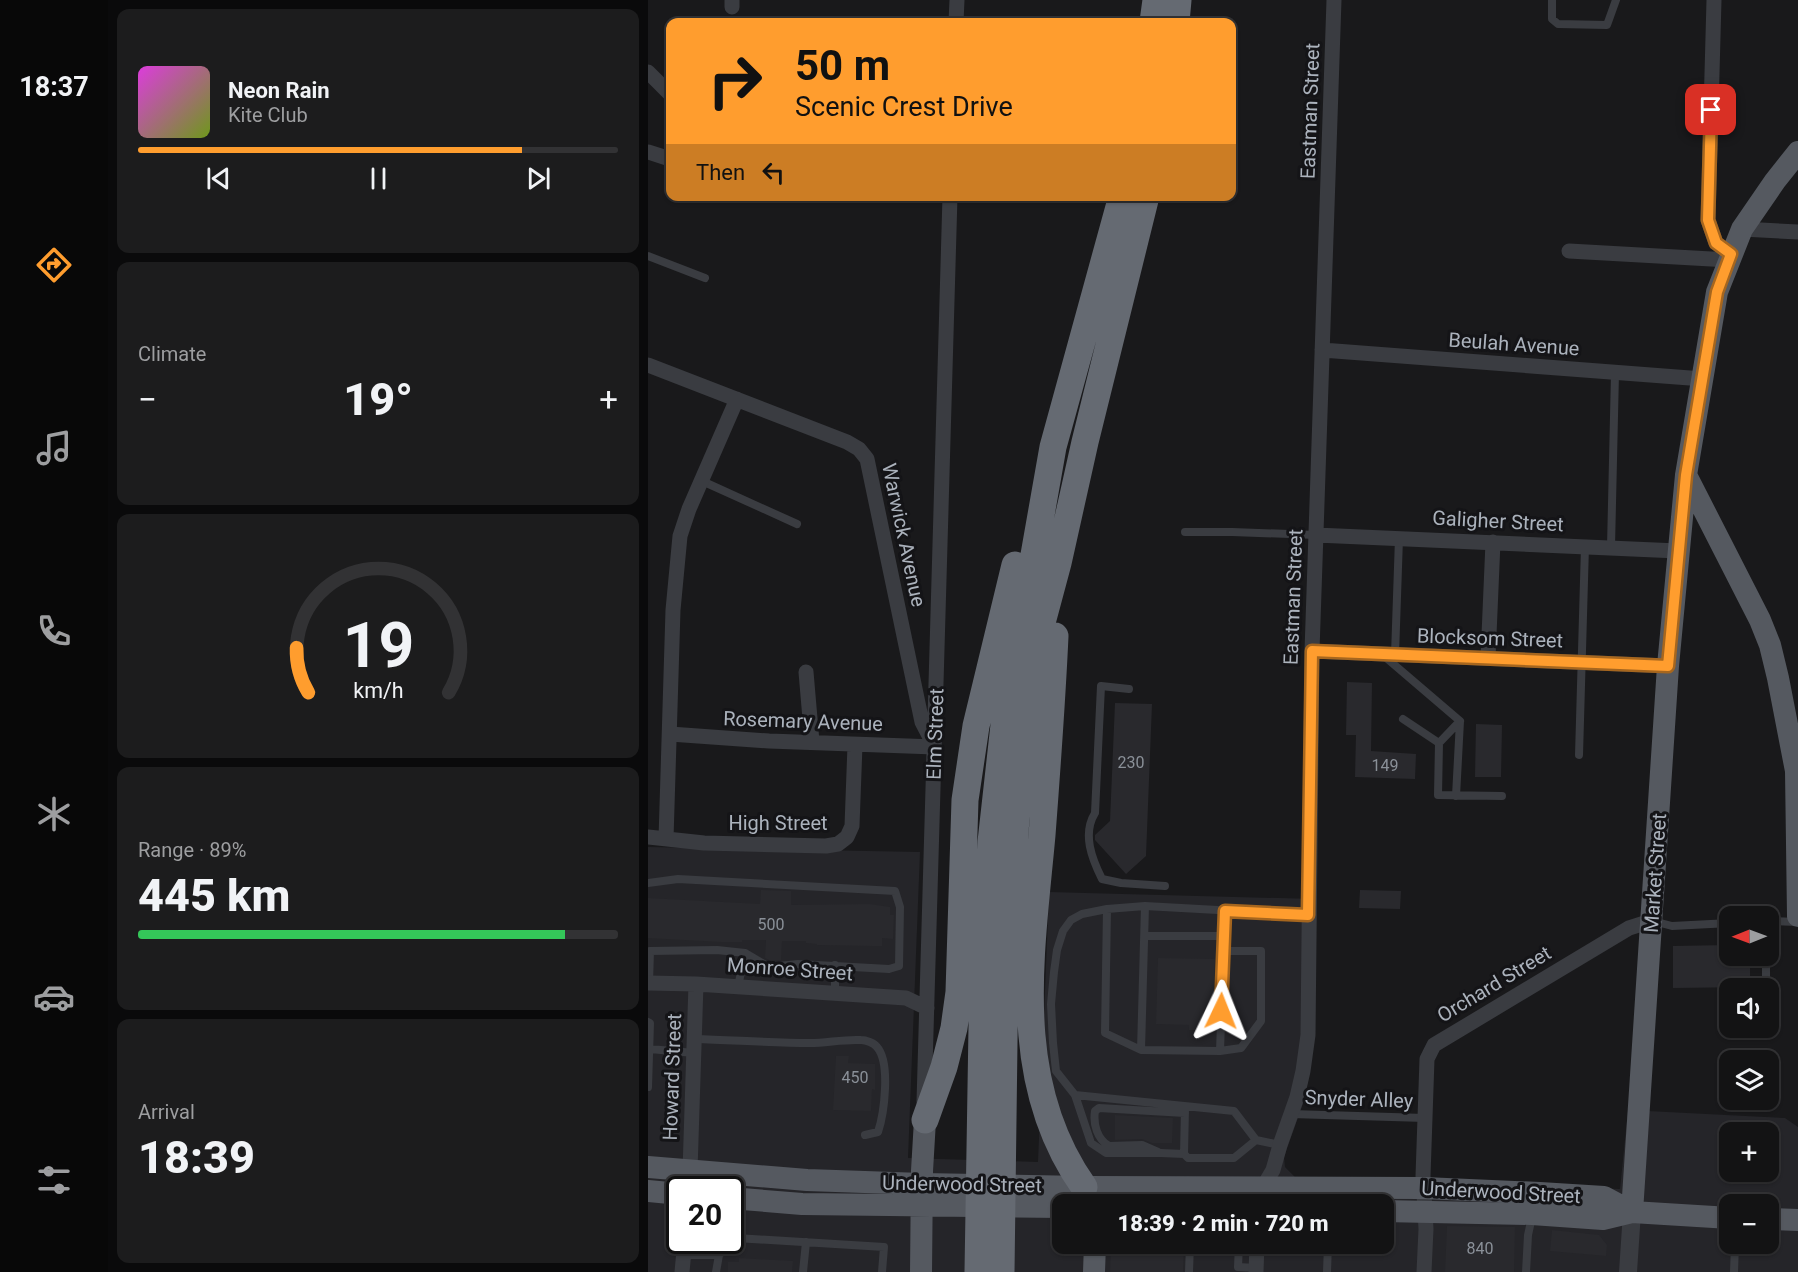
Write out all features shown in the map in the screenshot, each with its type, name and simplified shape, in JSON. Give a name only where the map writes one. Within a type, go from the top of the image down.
[{"type":"highway","points":[[1154,18],[1156,0]]},
{"type":"highway","points":[[1176,18],[1178,0]]},
{"type":"highway","points":[[925,1120],[949,1051],[959,992],[965,800],[976,726],[1017,556],[1053,447],[1121,201]]},
{"type":"highway","points":[[991,1134],[1016,819],[1027,713],[1041,631],[1084,442],[1145,201]]},
{"type":"highway","points":[[989,1265],[991,1134],[983,965],[991,842],[1002,736],[1053,447]]},
{"type":"highway","points":[[1058,563],[1050,741],[1029,977],[1030,1029],[1039,1085],[1050,1121],[1070,1168],[1088,1194]]},
{"type":"main road","name":"Market Street","points":[[1632,1212],[1668,666],[1686,475],[1717,292],[1742,229],[1798,152]]},
{"type":"main road","points":[[1686,475],[1760,620],[1770,645],[1797,769],[1798,916]]},
{"type":"main road","name":"Elm Street","points":[[921,1272],[925,1120]]},
{"type":"main road","name":"Underwood Street","points":[[648,1167],[807,1180],[922,1195],[1052,1206]]},
{"type":"main road","name":"Underwood Street","points":[[1302,1194],[1424,1188],[1540,1192],[1604,1197],[1632,1212]]},
{"type":"main road","points":[[648,1191],[666,1193]]},
{"type":"main road","name":"Underwood Street","points":[[744,1199],[802,1204],[922,1195],[1052,1196]]},
{"type":"main road","name":"Underwood Street","points":[[1394,1211],[1532,1214],[1603,1219],[1632,1212],[1719,1217]]},
{"type":"main road","points":[[1779,1219],[1798,1220]]},
{"type":"main road","points":[[1094,1272],[1095,1254]]},
{"type":"street","points":[[956,18],[957,0]]},
{"type":"street","name":"Eastman Street","points":[[1262,1194],[1273,1170],[1304,1071],[1308,1035],[1312,651],[1334,0]]},
{"type":"street","points":[[1714,0],[1708,220],[1716,243],[1730,257]]},
{"type":"street","points":[[648,72],[666,90]]},
{"type":"street","points":[[648,152],[666,158]]},
{"type":"street","name":"Elm Street","points":[[925,1120],[923,1098],[950,201]]},
{"type":"street","points":[[1742,229],[1798,231]]},
{"type":"street","points":[[1569,251],[1730,257]]},
{"type":"street","name":"Beulah Avenue","points":[[1322,350],[1702,379]]},
{"type":"street","name":"Warwick Avenue","points":[[648,365],[847,442],[867,459],[922,722],[935,747]]},
{"type":"street","points":[[666,839],[673,610],[680,537],[689,509],[736,399]]},
{"type":"street","name":"Galigher Street","points":[[1316,535],[1678,551]]},
{"type":"street","points":[[1488,658],[1493,542]]},
{"type":"street","name":"Blocksom Street","points":[[1312,651],[1668,666]]},
{"type":"street","points":[[806,672],[813,742]]},
{"type":"street","name":"Rosemary Avenue","points":[[670,734],[769,741],[935,747]]},
{"type":"street","name":"High Street","points":[[648,837],[704,843],[812,847],[838,844],[847,837],[852,826],[855,745]]},
{"type":"street","name":"Orchard Street","points":[[1425,1272],[1427,1059],[1434,1045],[1629,928],[1651,921]]},
{"type":"street","name":"Monroe Street","points":[[649,983],[906,998],[927,1008]]},
{"type":"street","name":"Howard Street","points":[[690,1172],[696,984]]},
{"type":"street","name":"Market Street","points":[[1628,1272],[1632,1212]]},
{"type":"street","points":[[682,1272],[684,1254]]},
{"type":"street","points":[[1256,1270],[1257,1254]]},
{"type":"lane","points":[[1552,0],[1552,19],[1557,24],[1607,25],[1616,0]]},
{"type":"lane","points":[[648,256],[705,278]]},
{"type":"lane","points":[[1611,547],[1615,373]]},
{"type":"lane","points":[[702,481],[797,524]]},
{"type":"lane","points":[[1185,532],[1316,535]]},
{"type":"lane","points":[[1400,538],[1389,655],[1460,721]]},
{"type":"lane","points":[[1579,755],[1585,546]]},
{"type":"lane","points":[[1129,689],[1101,686],[1095,813],[1090,821],[1089,844],[1094,863],[1102,879],[1121,883],[1165,886]]},
{"type":"lane","points":[[1403,719],[1439,743]]},
{"type":"lane","points":[[1460,721],[1439,743],[1438,795],[1502,796]]},
{"type":"lane","points":[[1456,796],[1460,721]]},
{"type":"lane","points":[[648,883],[678,879],[895,891],[900,907],[899,966],[889,969],[798,964],[769,967],[745,953],[717,950],[649,951],[649,983]]},
{"type":"lane","points":[[1256,1140],[1234,1158],[1188,1158],[1185,1155],[1161,1153],[1106,1153],[1091,1143],[1075,1095],[1056,1071],[1051,1004],[1057,950],[1063,931],[1071,920],[1082,914],[1107,909],[1145,906],[1308,915]]},
{"type":"lane","points":[[1141,1050],[1145,906]]},
{"type":"lane","points":[[1107,909],[1105,1033],[1141,1050],[1220,1051],[1241,1048],[1261,1021],[1261,951],[1223,951]]},
{"type":"lane","points":[[1220,1051],[1225,911]]},
{"type":"lane","points":[[1651,921],[1672,926],[1719,924]]},
{"type":"lane","points":[[1779,921],[1798,922]]},
{"type":"lane","points":[[1145,936],[1224,936]]},
{"type":"lane","points":[[738,987],[745,953]]},
{"type":"lane","points":[[835,965],[835,994]]},
{"type":"lane","points":[[648,1023],[650,1023],[648,1087]]},
{"type":"lane","points":[[650,1049],[864,1040],[876,1046],[884,1059],[885,1080],[882,1119],[878,1132],[865,1135]]},
{"type":"lane","points":[[1075,1095],[1185,1110]]},
{"type":"lane","points":[[1161,1153],[1142,1145],[1109,1146],[1104,1143],[1095,1126],[1095,1111],[1099,1108],[1234,1111],[1256,1140],[1280,1146]]},
{"type":"lane","points":[[1185,1110],[1185,1155]]},
{"type":"lane","name":"Snyder Alley","points":[[1291,1114],[1425,1118]]},
{"type":"lane","points":[[1526,1272],[1528,1235],[1532,1226],[1532,1214]]},
{"type":"lane","points":[[716,1272],[719,1255],[736,1238],[884,1247],[882,1272]]},
{"type":"lane","points":[[803,1272],[806,1242]]},
{"type":"lane","points":[[714,1254],[719,1255]]},
{"type":"lane","points":[[1189,1272],[1190,1254]]},
{"type":"lane","points":[[1239,1254],[1238,1267],[1256,1270]]},
{"type":"lane","points":[[1327,1272],[1328,1254]]},
{"type":"lane","points":[[1734,1272],[1735,1254]]},
{"type":"shaded area","points":[[648,847],[920,852],[908,1158],[1038,1162],[1049,892],[1314,899],[1309,1075],[1304,1101],[1284,1157],[1285,1167],[1297,1179],[1620,1189],[1628,1110],[1785,1118],[1798,1127],[1798,1272],[648,1272]]},
{"type":"building","points":[[1347,682],[1372,683],[1371,751],[1416,754],[1415,779],[1355,777],[1356,735],[1346,735]]},
{"type":"building","points":[[1115,703],[1152,704],[1146,856],[1126,874],[1095,840],[1095,835],[1110,821]]},
{"type":"building","points":[[1476,724],[1502,725],[1501,777],[1475,777]]},
{"type":"building","points":[[761,890],[791,891],[791,905],[870,904],[890,907],[890,915],[894,915],[893,939],[882,938],[882,946],[817,945],[806,943],[806,941],[782,941],[781,960],[769,960],[765,958],[766,940],[722,942],[648,938],[648,898],[760,904]]},
{"type":"building","points":[[1360,890],[1401,891],[1400,909],[1359,908]]},
{"type":"building","points":[[1719,945],[1719,966],[1750,966],[1750,978],[1719,978],[1719,987],[1673,988],[1673,946]]},
{"type":"building","points":[[1158,958],[1215,959],[1213,1031],[1189,1030],[1189,1025],[1156,1024]]},
{"type":"building","points":[[836,1056],[849,1056],[848,1063],[875,1064],[875,1090],[872,1089],[871,1111],[833,1110]]},
{"type":"building","points":[[1115,1115],[1173,1118],[1172,1143],[1152,1143],[1142,1139],[1115,1140]]},
{"type":"building","points":[[1447,1226],[1515,1227],[1514,1272],[1445,1272]]},
{"type":"building","points":[[1552,1230],[1599,1235],[1607,1245],[1606,1256],[1550,1251]]},
{"type":"building","points":[[1111,1254],[1184,1254],[1183,1272],[1110,1272]]},
{"type":"building","points":[[739,1258],[793,1261],[792,1272],[728,1272],[728,1262],[739,1262]]},
{"type":"route","points":[[1221,1011],[1225,911],[1308,915],[1312,651],[1668,666],[1686,475],[1717,292],[1731,254],[1716,243],[1708,220],[1711,110]]}]
